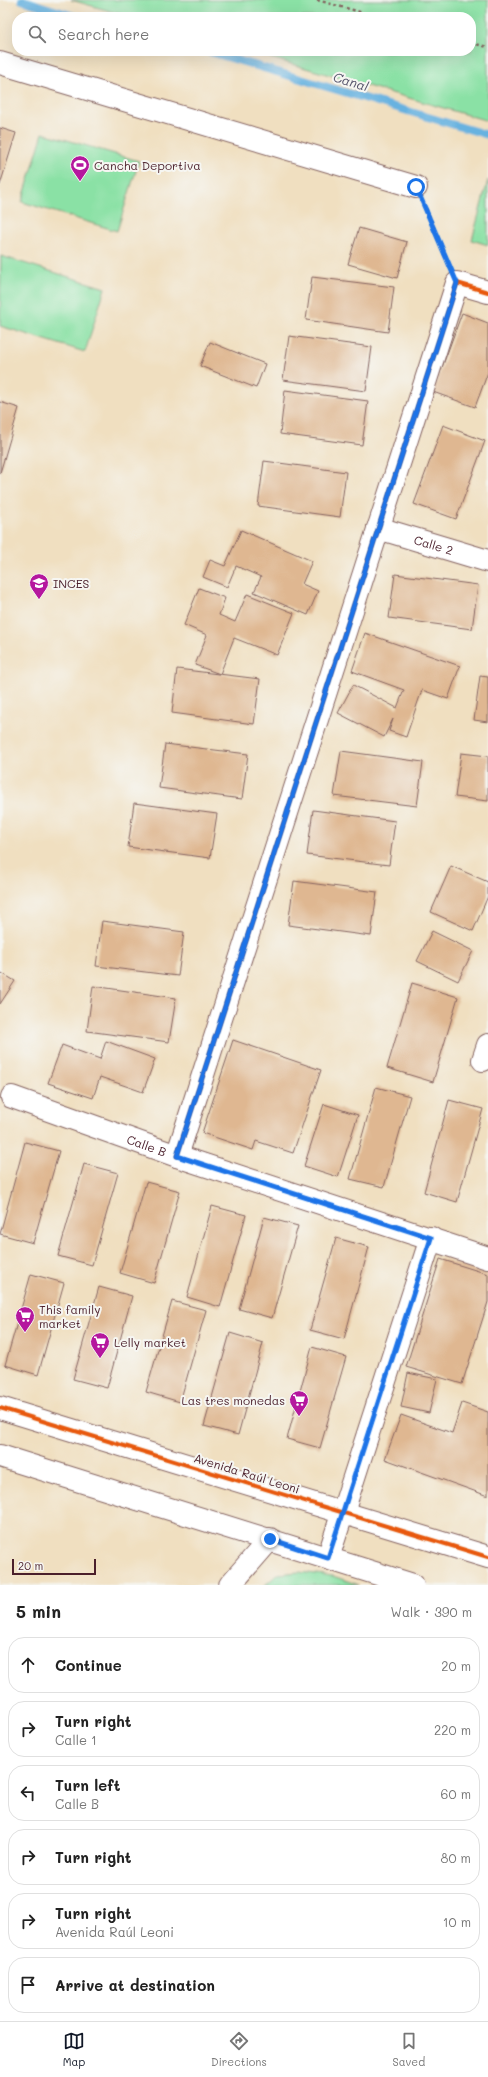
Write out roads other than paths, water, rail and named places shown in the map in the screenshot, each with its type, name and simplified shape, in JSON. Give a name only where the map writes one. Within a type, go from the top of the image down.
[{"type":"street","points":[[0,63],[416,187]]},
{"type":"street","points":[[177,1156],[457,283],[488,292]]},
{"type":"street","name":"Calle 2","points":[[378,528],[488,561]]},
{"type":"street","name":"Calle B","points":[[12,1097],[177,1156],[431,1238],[488,1258]]},
{"type":"street","points":[[328,1558],[431,1238]]},
{"type":"street","name":"Avenida Raúl Leoni","points":[[0,1408],[488,1557]]},
{"type":"street","points":[[0,1456],[270,1539],[413,1585]]},
{"type":"street","points":[[230,1585],[270,1539]]},
{"type":"waterway","name":"Canal","points":[[22,0],[61,12]]},
{"type":"waterway","name":"Canal","points":[[224,56],[488,135]]},
{"type":"place","name":"Cancha Deportiva","points":[[80,182]]},
{"type":"place","name":"INCES","points":[[39,600]]},
{"type":"place","name":"This family market","points":[[25,1333]]},
{"type":"place","name":"Lelly market","points":[[100,1359]]},
{"type":"place","name":"Las tres monedas","points":[[299,1417]]}]
